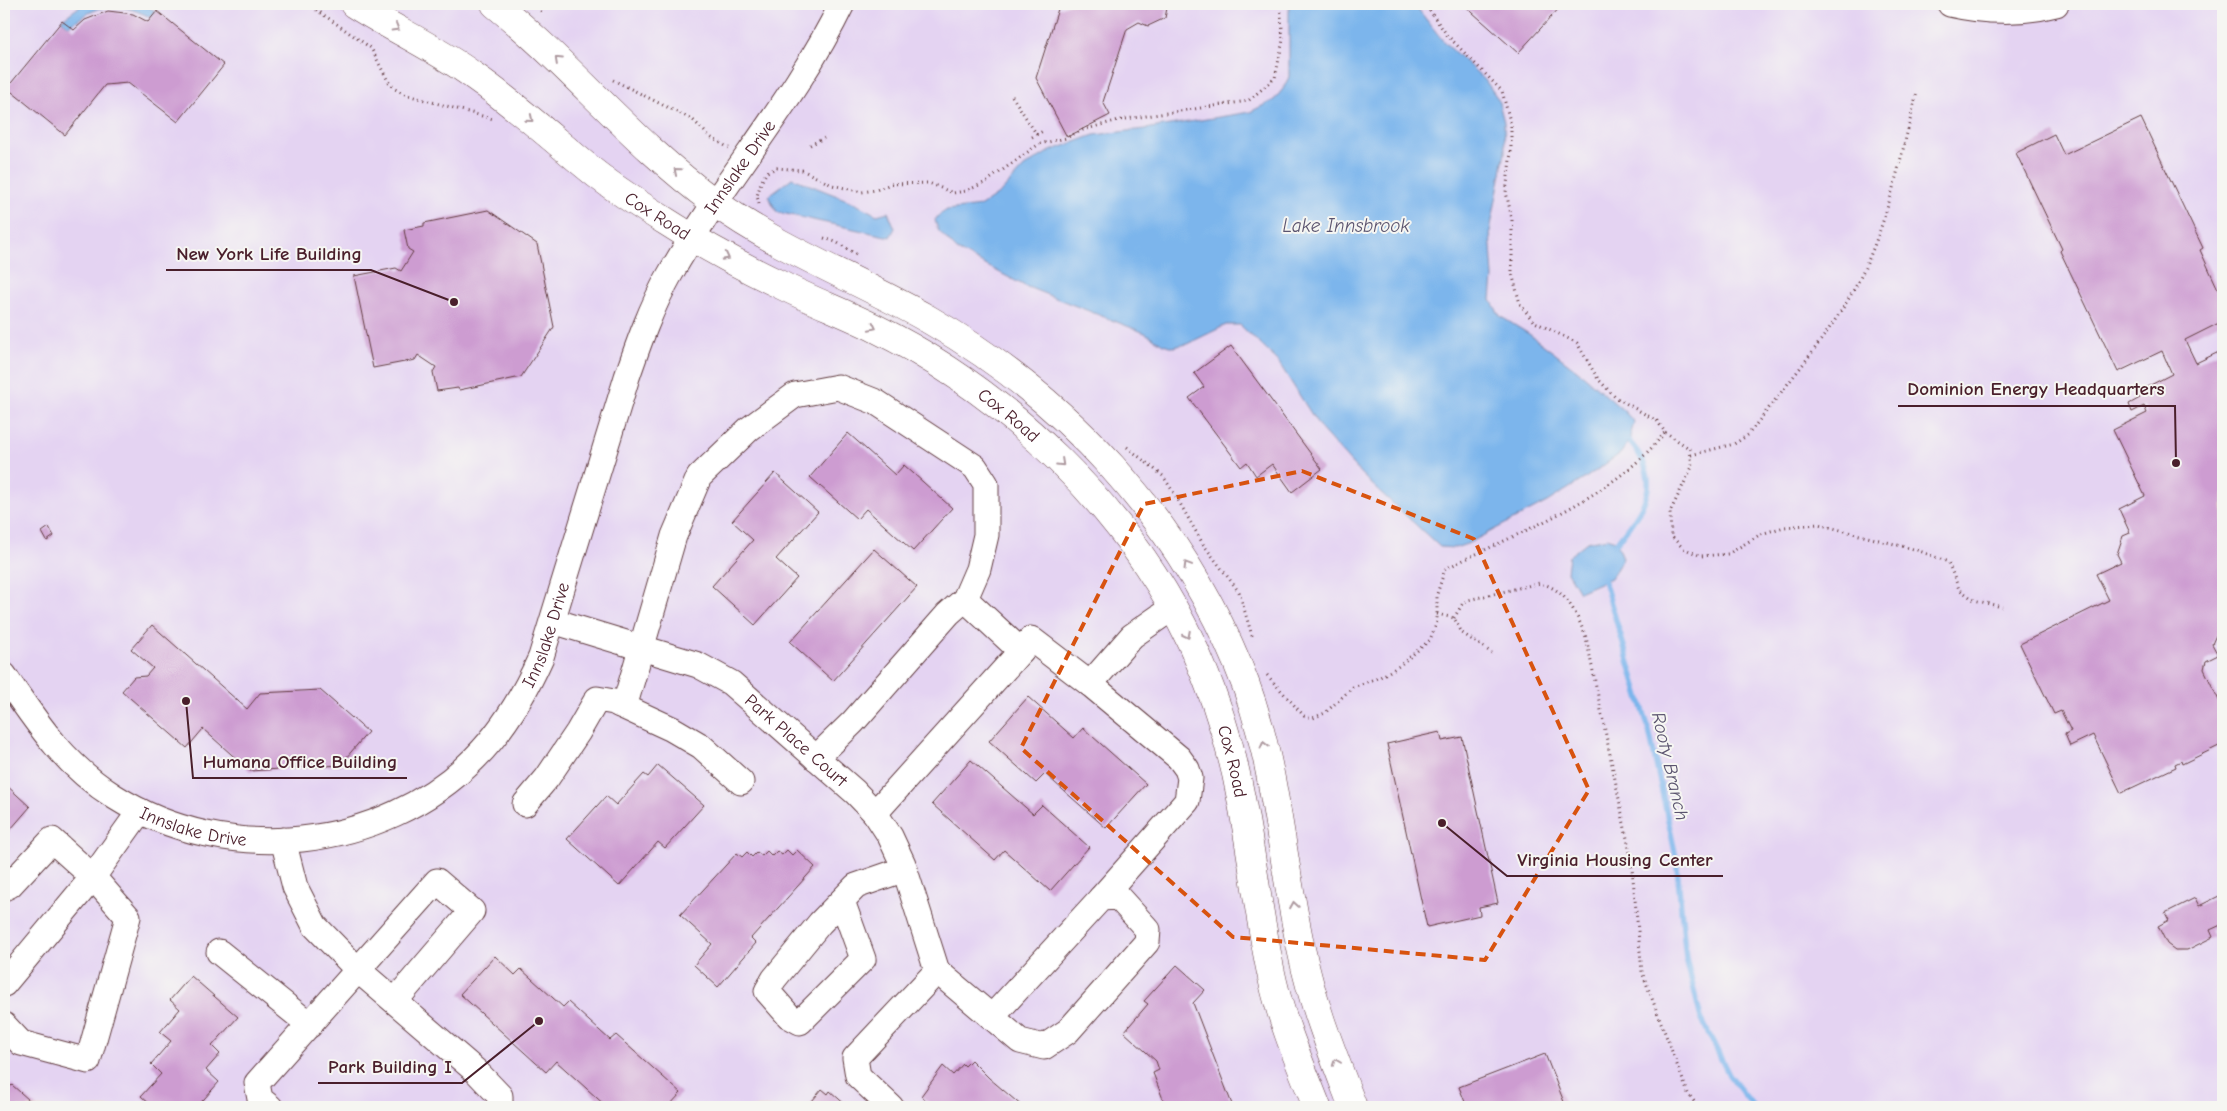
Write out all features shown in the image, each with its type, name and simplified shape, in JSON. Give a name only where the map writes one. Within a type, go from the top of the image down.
[{"type":"main road","name":"Cox Road","points":[[354,4],[474,75],[597,174],[692,238],[780,285],[875,328],[903,343],[964,382],[1001,409],[1077,478],[1140,554],[1190,640],[1214,695],[1227,736],[1241,796],[1264,940],[1274,986],[1292,1045],[1317,1107]]},
{"type":"main road","name":"Cox Road","points":[[496,4],[560,62],[638,138],[714,202],[762,232],[929,320],[974,347],[1019,380],[1074,427],[1102,455],[1144,503],[1175,546],[1214,611],[1252,702],[1276,799],[1301,951],[1314,1001],[1353,1107]]},
{"type":"street","name":"Innslake Drive","points":[[4,675],[36,724],[60,752],[87,777],[115,797],[140,811],[178,828],[197,833],[230,839],[256,841],[333,836],[382,820],[412,806],[458,774],[503,726],[517,706],[541,657],[639,343],[668,278],[714,202],[804,74],[826,38],[842,4]]},
{"type":"street","points":[[1950,4],[1990,10],[2026,9],[2056,4]]},
{"type":"street","points":[[620,705],[630,690],[674,536],[699,477],[749,429],[795,395],[838,387],[876,402],[975,467],[986,484],[986,535],[978,569],[965,599],[948,614],[853,722],[816,758]]},
{"type":"street","points":[[965,599],[1021,651]]},
{"type":"street","points":[[1090,684],[1132,636],[1172,608]]},
{"type":"street","name":"Park Place Court","points":[[553,621],[698,665],[731,683],[816,758],[875,813],[890,836],[905,869],[937,970]]},
{"type":"street","points":[[875,813],[1031,638],[1090,684],[1178,758],[1188,769],[1190,778],[1187,801],[992,1017]]},
{"type":"street","points":[[525,804],[563,755],[597,699],[614,702],[672,729],[701,746],[741,782]]},
{"type":"street","points":[[4,984],[93,877],[140,811]]},
{"type":"street","points":[[4,888],[10,885],[52,840],[93,877],[128,917],[88,1061],[21,1043],[4,1026]]},
{"type":"street","points":[[283,840],[295,887],[315,926],[358,970],[477,1072],[500,1096],[500,1107]]},
{"type":"street","points":[[842,901],[856,886],[905,869]]},
{"type":"street","points":[[270,1107],[260,1098],[257,1083],[437,881],[472,912],[395,1001]]},
{"type":"street","points":[[891,1107],[858,1076],[855,1058],[937,970],[1020,1041],[1044,1047],[1068,1031],[1147,942],[1148,930],[1118,897],[1101,898]]},
{"type":"street","points":[[219,952],[310,1025]]},
{"type":"path","points":[[308,4],[371,48],[388,82],[395,89],[407,96],[496,120]]},
{"type":"path","points":[[533,4],[543,15]]},
{"type":"path","points":[[761,210],[757,196],[760,182],[767,172],[777,168],[802,170],[832,185],[862,192],[876,190],[891,184],[930,183],[953,193],[966,191],[986,182],[1039,144],[1066,138],[1082,130],[1120,120],[1248,101],[1275,78],[1283,40],[1280,4]]},
{"type":"path","points":[[1426,4],[1448,35],[1502,91],[1511,125],[1511,152],[1506,192],[1512,219],[1512,273],[1520,304],[1533,321],[1577,343],[1598,379],[1615,397],[1657,421],[1665,432],[1690,449],[1692,467],[1670,512],[1671,536],[1683,548],[1701,556],[1728,554],[1761,534],[1784,527],[1818,524],[1917,550],[1948,562],[1959,589],[1974,600],[2002,607]]},
{"type":"path","points":[[609,78],[693,120],[710,137],[727,147],[765,176]]},
{"type":"path","points":[[1691,455],[1734,444],[1748,435],[1839,314],[1857,283],[1870,254],[1886,209],[1916,92]]},
{"type":"path","points":[[1012,96],[1037,135]]},
{"type":"path","points":[[1032,137],[1043,131]]},
{"type":"path","points":[[810,145],[824,138]]},
{"type":"path","points":[[820,238],[836,242],[860,257]]},
{"type":"path","points":[[1264,667],[1267,675],[1304,716],[1313,718],[1325,713],[1353,687],[1380,677],[1399,666],[1430,640],[1437,622],[1437,594],[1445,569],[1564,511],[1610,482],[1647,454],[1665,432]]},
{"type":"path","points":[[1125,446],[1163,476],[1203,544],[1238,592],[1254,642]]},
{"type":"path","points":[[1454,618],[1463,603],[1468,600],[1540,583],[1562,593],[1575,609],[1586,637],[1631,858],[1642,972],[1688,1093],[1698,1107]]},
{"type":"path","points":[[1437,614],[1454,618],[1462,633],[1492,653]]},
{"type":"highlighted area","points":[[1302,471],[1474,539],[1589,790],[1485,960],[1233,937],[1021,748],[1144,504]]},
{"type":"shaded area","points":[[4,4],[2223,4],[2223,1107],[4,1107]]},
{"type":"water","points":[[83,4],[144,4],[155,11],[150,17],[127,8],[108,7],[89,13],[69,26],[61,20]]},
{"type":"water","name":"Lake Innsbrook","points":[[1289,4],[1414,4],[1444,42],[1485,80],[1498,99],[1504,122],[1505,152],[1490,231],[1493,277],[1491,300],[1500,316],[1529,334],[1578,371],[1634,422],[1629,441],[1621,453],[1547,502],[1467,544],[1455,548],[1440,547],[1362,475],[1321,429],[1277,360],[1240,325],[1226,325],[1187,344],[1173,347],[1163,344],[1145,333],[1025,286],[957,250],[938,230],[935,220],[939,215],[947,210],[981,206],[1000,193],[1024,167],[1048,152],[1094,135],[1145,129],[1250,112],[1274,100],[1283,89],[1289,77]]},
{"type":"water","points":[[792,178],[850,201],[877,215],[888,212],[895,228],[890,237],[777,212],[768,196]]},
{"type":"water","points":[[1608,538],[1617,542],[1623,558],[1611,578],[1579,592],[1567,572],[1569,556],[1587,542]]},
{"type":"building","points":[[1069,4],[1176,4],[1167,8],[1165,18],[1148,26],[1139,22],[1127,29],[1103,102],[1110,115],[1067,137],[1036,78],[1058,9]]},
{"type":"building","points":[[1188,4],[1204,4],[1202,9]]},
{"type":"building","points":[[1463,4],[1563,4],[1518,53]]},
{"type":"building","points":[[108,11],[133,14],[148,22],[157,11],[224,65],[178,122],[128,83],[105,85],[65,135],[7,88],[62,21],[74,30],[85,20]]},
{"type":"building","points":[[2141,118],[2203,248],[2200,250],[2218,289],[2223,286],[2223,321],[2185,340],[2196,363],[2223,350],[2223,631],[2216,635],[2212,644],[2218,655],[2206,661],[2204,669],[2223,709],[2223,744],[2182,764],[2181,761],[2175,764],[2176,767],[2121,793],[2093,735],[2070,746],[2065,734],[2071,731],[2061,711],[2054,714],[2020,644],[2109,600],[2096,574],[2121,562],[2117,554],[2123,536],[2130,533],[2119,509],[2145,496],[2113,430],[2147,413],[2144,406],[2132,412],[2129,404],[2140,398],[2137,392],[2172,374],[2162,351],[2118,372],[2016,153],[2054,134],[2064,155]]},
{"type":"building","points":[[488,210],[537,244],[554,327],[521,377],[459,390],[458,388],[437,391],[433,372],[436,367],[418,355],[415,360],[373,368],[354,276],[396,268],[401,271],[413,252],[408,249],[404,230],[424,226],[424,223]]},
{"type":"building","points":[[1231,346],[1322,469],[1292,492],[1272,464],[1256,476],[1247,462],[1241,467],[1189,398],[1204,387],[1194,373]]},
{"type":"building","points":[[848,433],[895,475],[904,465],[952,508],[913,551],[866,509],[857,519],[810,477]]},
{"type":"building","points":[[775,473],[818,512],[776,559],[797,578],[755,625],[712,586],[753,540],[732,521]]},
{"type":"building","points":[[49,527],[54,536],[47,541],[42,532]]},
{"type":"building","points":[[874,549],[917,587],[833,681],[790,642]]},
{"type":"building","points":[[152,625],[247,709],[260,693],[320,690],[368,732],[340,765],[250,771],[203,729],[187,748],[122,691],[134,677],[146,676],[153,668],[131,649]]},
{"type":"building","points":[[1028,697],[1074,738],[1083,728],[1146,784],[1106,828],[1045,774],[1036,783],[989,741]]},
{"type":"building","points":[[1440,732],[1442,741],[1462,737],[1498,903],[1479,907],[1480,915],[1427,927],[1387,744]]},
{"type":"building","points":[[971,760],[1033,814],[1042,805],[1089,847],[1050,891],[1004,850],[995,860],[932,804]]},
{"type":"building","points":[[658,765],[704,805],[665,848],[658,842],[619,886],[567,839],[606,796],[616,805],[644,774],[648,777]]},
{"type":"building","points":[[4,783],[30,807],[4,837]]},
{"type":"building","points":[[787,850],[792,855],[797,850],[815,867],[751,938],[756,943],[718,987],[694,965],[712,944],[680,915],[737,853],[742,857],[747,852],[752,857],[757,852],[762,856],[767,851],[772,856],[777,851],[782,855]]},
{"type":"building","points":[[2223,894],[2223,924],[2210,930],[2213,937],[2187,950],[2175,950],[2167,944],[2158,926],[2169,920],[2165,913],[2195,898],[2199,906]]},
{"type":"building","points":[[495,956],[515,975],[521,969],[563,1007],[568,1002],[610,1040],[616,1035],[681,1093],[668,1107],[607,1107],[556,1061],[546,1072],[460,994]]},
{"type":"building","points":[[1177,965],[1205,990],[1193,1003],[1233,1107],[1166,1107],[1153,1073],[1159,1070],[1156,1061],[1124,1032],[1148,1004],[1144,1001]]},
{"type":"building","points":[[191,976],[238,1017],[212,1046],[220,1054],[206,1070],[219,1082],[197,1107],[150,1107],[152,1106],[141,1096],[161,1074],[151,1064],[171,1041],[160,1032],[180,1009],[170,1000]]},
{"type":"building","points":[[1545,1054],[1566,1107],[1467,1107],[1459,1087]]},
{"type":"building","points":[[971,1060],[1023,1107],[932,1107],[921,1096],[943,1066],[953,1075],[963,1064],[965,1066]]},
{"type":"building","points":[[12,1085],[37,1107],[4,1107],[4,1093]]},
{"type":"building","points":[[822,1089],[828,1094],[830,1091],[848,1107],[807,1107]]},
{"type":"waterway","name":"Rooty Branch","points":[[1613,547],[1641,509],[1648,484],[1647,470],[1629,441]]},
{"type":"waterway","name":"Rooty Branch","points":[[1602,574],[1648,726],[1676,857],[1686,958],[1701,1018],[1729,1075],[1754,1107]]},
{"type":"place","name":"New York Life Building","points":[[454,302]]},
{"type":"place","name":"Dominion Energy Headquarters","points":[[2176,463]]},
{"type":"place","name":"Humana Office Building","points":[[186,701]]},
{"type":"place","name":"Virginia Housing Center","points":[[1442,823]]},
{"type":"place","name":"Park Building I","points":[[539,1021]]}]
